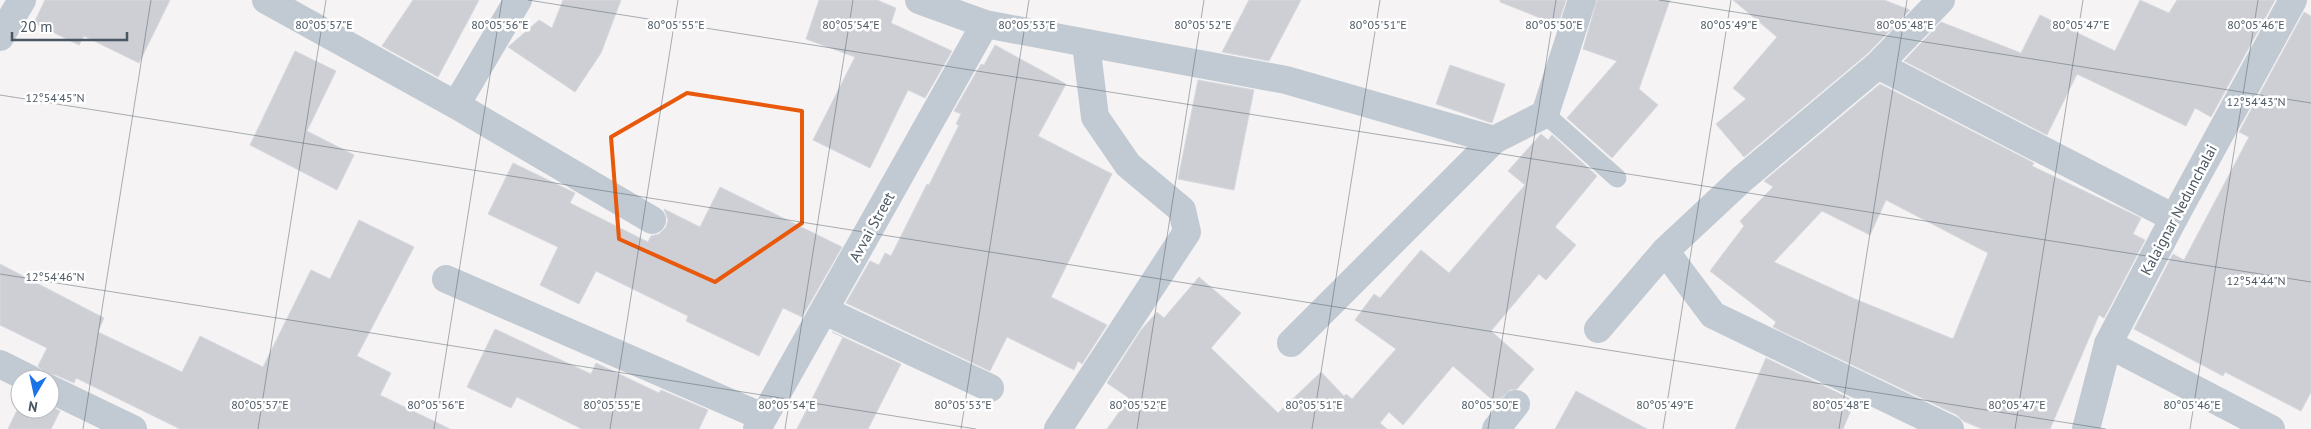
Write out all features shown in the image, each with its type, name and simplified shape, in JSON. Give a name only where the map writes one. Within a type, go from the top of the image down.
[{"type":"street","points":[[0,37],[22,0]]},
{"type":"street","points":[[266,0],[456,105],[652,220]]},
{"type":"street","points":[[456,105],[518,0]]},
{"type":"street","points":[[919,0],[985,24],[1286,80],[1494,140]]},
{"type":"street","points":[[1291,343],[1494,140],[1545,114],[1582,0]]},
{"type":"street","points":[[1598,328],[1665,251],[1742,179],[1878,65],[1940,0]]},
{"type":"street","name":"Kalaignar Nedunchalai","points":[[2086,429],[2108,344],[2174,218],[2293,0]]},
{"type":"street","name":"Avvai Street","points":[[760,423],[825,311],[985,24]]},
{"type":"street","points":[[1058,429],[1187,232],[1182,210],[1128,165],[1095,117],[1086,44]]},
{"type":"street","points":[[1878,65],[2174,218]]},
{"type":"street","points":[[1665,251],[1713,315],[1950,429]]},
{"type":"street","points":[[446,279],[760,423]]},
{"type":"street","points":[[825,311],[990,388]]},
{"type":"street","points":[[2108,344],[2272,429]]},
{"type":"street","points":[[60,397],[91,420],[133,429]]},
{"type":"street","points":[[1496,429],[1516,404]]},
{"type":"lane","points":[[1545,114],[1617,178]]},
{"type":"highlighted area","points":[[687,93],[802,111],[802,223],[715,282],[619,239],[611,137]]},
{"type":"building","points":[[45,0],[170,0],[139,63],[84,36],[79,45],[34,23]]},
{"type":"building","points":[[413,0],[479,0],[438,77],[382,46]]},
{"type":"building","points":[[563,0],[621,0],[601,53],[575,92],[508,47],[539,20],[552,28]]},
{"type":"building","points":[[819,0],[877,0],[896,8],[891,23],[952,51],[925,98],[908,90],[870,168],[813,140],[855,57],[806,39]]},
{"type":"building","points":[[1249,0],[1301,0],[1269,61],[1222,52]]},
{"type":"building","points":[[1500,0],[1566,0],[1558,25],[1500,2]]},
{"type":"building","points":[[1597,0],[1670,0],[1639,89],[1658,105],[1612,158],[1567,118],[1617,61],[1583,49]]},
{"type":"building","points":[[1733,0],[1884,0],[1910,10],[1867,54],[1744,157],[1716,124],[1746,99],[1733,88],[1777,37]]},
{"type":"building","points":[[2140,0],[2169,13],[2177,0],[2275,0],[2211,117],[2195,108],[2186,126],[2077,74],[2047,135],[1904,61],[1941,22],[2021,53],[2040,15],[2115,51]]},
{"type":"building","points":[[2304,12],[2311,16],[2311,392],[2301,411],[2225,372],[2223,376],[2134,329],[2173,254],[2184,260],[2249,137],[2239,132]]},
{"type":"building","points":[[995,45],[1066,84],[1038,136],[1112,174],[1051,297],[1107,325],[1082,364],[1078,361],[1074,370],[1007,337],[990,371],[846,303],[870,261],[879,265],[885,253],[891,256],[959,125],[956,124],[961,114],[954,111],[981,64],[984,65]]},
{"type":"building","points":[[295,51],[336,71],[307,131],[354,155],[337,190],[250,145]]},
{"type":"building","points":[[1450,65],[1505,84],[1492,123],[1436,104]]},
{"type":"building","points":[[1198,80],[1254,90],[1234,190],[1178,179]]},
{"type":"building","points":[[1880,84],[2034,163],[2032,166],[2141,218],[2133,234],[2145,240],[2104,318],[2099,315],[2050,429],[1982,429],[1963,421],[1957,415],[1773,327],[1776,322],[1710,271],[1744,226],[1740,221],[1773,187],[1764,181]],"holes":[[[1886,200],[1988,253],[1953,339],[1855,299],[1774,262],[1822,211],[1870,235]]]},
{"type":"building","points":[[1541,134],[1548,140],[1552,135],[1597,176],[1555,227],[1576,245],[1546,280],[1539,274],[1491,331],[1534,369],[1517,389],[1510,390],[1496,403],[1453,366],[1403,425],[1389,412],[1380,423],[1387,429],[1107,429],[1129,398],[1107,383],[1141,330],[1157,312],[1164,318],[1199,277],[1241,313],[1211,348],[1278,413],[1321,372],[1344,396],[1346,394],[1352,399],[1396,349],[1355,320],[1374,294],[1380,298],[1421,250],[1449,273],[1525,185],[1508,171]]},
{"type":"building","points":[[513,163],[575,193],[570,203],[648,242],[651,236],[659,234],[666,227],[668,220],[664,209],[700,227],[720,187],[842,247],[802,317],[783,308],[759,356],[686,321],[688,316],[596,271],[579,304],[540,285],[558,247],[488,214]]},
{"type":"building","points":[[359,220],[414,247],[357,356],[391,373],[380,395],[450,429],[180,429],[76,378],[74,383],[60,377],[60,369],[40,369],[38,366],[47,348],[0,325],[0,264],[104,318],[98,332],[182,372],[200,336],[263,367],[311,270],[330,279]]},
{"type":"building","points":[[495,329],[591,374],[596,363],[659,393],[661,390],[708,410],[699,429],[582,429],[517,397],[511,408],[467,387]]},
{"type":"building","points":[[843,337],[901,364],[868,429],[797,429]]},
{"type":"building","points":[[1766,358],[1855,401],[1843,429],[1735,429]]},
{"type":"building","points":[[1576,391],[1647,429],[1555,429]]},
{"type":"building","points":[[13,419],[56,419],[51,429],[8,429]]}]
